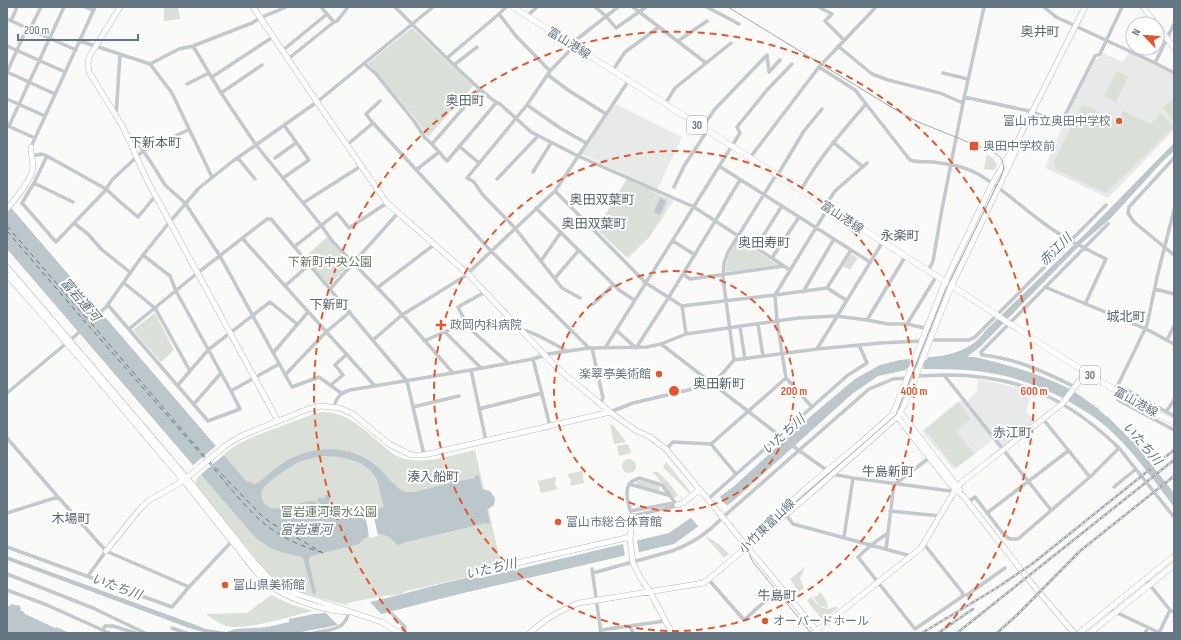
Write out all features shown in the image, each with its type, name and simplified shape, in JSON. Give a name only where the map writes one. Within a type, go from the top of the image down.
[{"type":"main road","name":"富山港線","points":[[513,7],[629,80],[749,159],[801,190],[928,271],[1007,323],[1116,391],[1174,422]]},
{"type":"street","points":[[17,7],[9,20],[76,50]]},
{"type":"street","points":[[41,7],[17,50],[7,72],[55,94]]},
{"type":"street","points":[[35,138],[8,125],[64,7]]},
{"type":"street","points":[[7,209],[17,197],[32,172],[33,159],[30,152],[31,147],[94,9],[85,7]]},
{"type":"street","points":[[120,7],[89,57],[89,72],[129,139],[147,180],[231,332],[278,421]]},
{"type":"street","points":[[253,7],[387,203],[468,274],[557,368],[610,412],[635,430],[657,442],[666,449],[721,517],[781,587],[816,632],[912,556],[924,544],[956,488]]},
{"type":"street","points":[[150,64],[179,49],[193,46],[252,23],[286,7]]},
{"type":"street","points":[[321,7],[334,22]]},
{"type":"street","points":[[288,60],[334,22],[337,22],[348,7]]},
{"type":"street","points":[[395,7],[480,89],[538,136],[578,156],[694,206],[790,270]]},
{"type":"street","points":[[7,393],[75,336],[108,305],[143,255],[199,188],[238,158],[317,102],[433,7]]},
{"type":"street","points":[[447,58],[506,7]]},
{"type":"street","points":[[527,16],[537,7]]},
{"type":"street","points":[[595,7],[606,16],[616,28],[646,7]]},
{"type":"street","points":[[580,298],[562,288],[514,228],[483,195],[474,182],[467,178],[527,105],[549,73],[576,40],[618,7]]},
{"type":"street","points":[[633,7],[706,63]]},
{"type":"street","points":[[707,7],[739,24]]},
{"type":"street","points":[[819,7],[832,14],[824,21],[844,40]]},
{"type":"street","points":[[749,159],[819,67],[876,7]]},
{"type":"street","points":[[928,271],[933,261],[950,165],[984,7]]},
{"type":"street","points":[[1044,7],[1056,17],[1156,63],[1174,73]]},
{"type":"street","points":[[1018,140],[1085,7]]},
{"type":"street","points":[[964,97],[1029,111],[1061,123],[1095,56],[1100,54],[1122,7]]},
{"type":"street","points":[[1143,7],[1150,16]]},
{"type":"street","points":[[282,51],[327,14]]},
{"type":"street","points":[[499,14],[516,36],[549,73],[568,90],[606,114]]},
{"type":"street","points":[[678,41],[708,21]]},
{"type":"street","points":[[1156,63],[1174,24]]},
{"type":"street","points":[[613,70],[625,52],[660,27]]},
{"type":"street","points":[[1165,35],[1174,48]]},
{"type":"street","points":[[212,78],[273,37]]},
{"type":"street","points":[[80,41],[150,64],[172,93],[188,130],[212,177]]},
{"type":"street","points":[[665,104],[675,88],[731,43]]},
{"type":"street","points":[[7,46],[65,72]]},
{"type":"street","points":[[193,46],[256,145],[333,242],[402,315],[453,373]]},
{"type":"street","points":[[838,46],[872,74],[888,80],[940,93],[963,103]]},
{"type":"street","points":[[454,65],[477,47]]},
{"type":"street","points":[[116,117],[120,54]]},
{"type":"street","points":[[674,187],[715,109],[767,55],[769,72],[780,60]]},
{"type":"street","points":[[364,63],[376,74],[414,121],[425,138],[447,161],[496,103]]},
{"type":"street","points":[[605,348],[740,133],[737,127],[767,90],[792,64]]},
{"type":"street","points":[[222,93],[262,65]]},
{"type":"street","points":[[819,67],[856,90],[910,160],[916,162],[933,162],[967,169],[998,188],[1042,222],[1083,248],[1106,259],[1085,304]]},
{"type":"street","points":[[187,84],[209,73]]},
{"type":"street","points":[[943,73],[968,79]]},
{"type":"street","points":[[373,340],[402,315],[468,274],[514,228],[555,191],[629,80]]},
{"type":"street","points":[[432,144],[480,89]]},
{"type":"street","points":[[7,99],[45,116]]},
{"type":"street","points":[[380,101],[366,114],[372,123],[490,251],[591,348],[603,398],[600,404]]},
{"type":"street","points":[[801,190],[808,177],[833,142],[866,104]]},
{"type":"street","points":[[527,105],[560,128],[586,143]]},
{"type":"street","points":[[734,360],[723,275],[724,263],[728,252],[804,131],[822,109]]},
{"type":"street","points":[[347,145],[372,123]]},
{"type":"street","points":[[283,178],[309,160],[284,125]]},
{"type":"street","points":[[47,156],[34,183],[22,203],[56,242],[106,189],[112,180],[143,151],[188,130]]},
{"type":"street","points":[[497,179],[538,136]]},
{"type":"street","points":[[129,139],[136,140],[165,185],[185,203],[220,256],[292,387],[319,377],[341,393]]},
{"type":"street","name":"小竹東富山線","points":[[897,414],[908,376],[945,282],[992,184],[1018,140]]},
{"type":"street","name":"小竹東富山線","points":[[709,580],[784,513],[804,490],[830,473],[891,417],[897,414],[904,406],[951,287],[1017,148],[1018,140]]},
{"type":"street","points":[[833,142],[862,167]]},
{"type":"street","points":[[275,158],[296,143]]},
{"type":"street","points":[[533,172],[552,143]]},
{"type":"street","points":[[459,146],[479,163]]},
{"type":"street","points":[[416,170],[439,152]]},
{"type":"street","points":[[32,156],[42,154],[47,156],[106,189],[138,217],[156,196]]},
{"type":"street","points":[[238,158],[255,179]]},
{"type":"street","points":[[1174,158],[1129,207],[1128,213],[1134,222],[1174,255]]},
{"type":"street","points":[[812,407],[786,378],[777,322],[775,295],[816,228],[835,191],[867,163]]},
{"type":"street","points":[[303,203],[361,166]]},
{"type":"street","points":[[719,166],[870,262]]},
{"type":"street","points":[[636,348],[695,255],[740,180]]},
{"type":"street","points":[[34,183],[73,202]]},
{"type":"street","points":[[555,191],[646,283],[682,306],[827,288],[846,300]]},
{"type":"street","points":[[294,247],[337,213],[350,228],[387,203]]},
{"type":"street","points":[[930,340],[969,340],[975,337],[1072,241],[1106,205]]},
{"type":"street","points":[[756,248],[782,206]]},
{"type":"street","points":[[536,208],[613,285],[634,300]]},
{"type":"street","points":[[1174,210],[1146,329],[1131,357],[1116,391],[1118,400],[1122,403],[1174,430]]},
{"type":"street","points":[[330,289],[398,213]]},
{"type":"street","points":[[772,258],[799,217]]},
{"type":"street","points":[[129,329],[242,238],[267,219],[270,219],[407,381],[424,455]]},
{"type":"street","points":[[74,223],[88,234],[100,249],[131,273]]},
{"type":"street","points":[[1074,388],[1019,362],[995,356],[982,355],[981,352],[1007,323],[1108,224]]},
{"type":"street","points":[[541,261],[561,232]]},
{"type":"street","points":[[242,238],[375,386]]},
{"type":"street","points":[[803,292],[834,239]]},
{"type":"street","points":[[672,241],[695,255]]},
{"type":"street","points":[[817,349],[882,243]]},
{"type":"street","points":[[377,288],[434,244]]},
{"type":"street","points":[[555,278],[579,250]]},
{"type":"street","points":[[827,288],[851,250]]},
{"type":"street","points":[[108,305],[208,420],[240,408],[176,291],[170,276],[143,255]]},
{"type":"street","points":[[867,320],[905,257]]},
{"type":"street","points":[[285,286],[309,265]]},
{"type":"street","points":[[683,274],[690,279],[784,266]]},
{"type":"street","points":[[7,268],[185,479],[233,539],[256,571],[274,588],[301,601],[339,612],[352,613],[381,622],[401,633],[405,627],[392,614]]},
{"type":"street","points":[[7,275],[68,342]]},
{"type":"street","points":[[907,324],[936,277]]},
{"type":"street","points":[[124,283],[155,308],[190,371]]},
{"type":"street","points":[[593,304],[613,285]]},
{"type":"street","points":[[1045,287],[1146,329],[1174,344]]},
{"type":"street","points":[[1155,289],[1174,294]]},
{"type":"street","points":[[484,292],[458,307],[468,327],[508,363]]},
{"type":"street","points":[[178,385],[208,350],[270,302],[297,324]]},
{"type":"street","points":[[682,306],[686,334]]},
{"type":"street","points":[[273,353],[308,312]]},
{"type":"street","points":[[285,375],[326,332],[350,312]]},
{"type":"street","points":[[334,407],[337,398],[341,393],[375,386],[534,359],[544,355],[568,351],[591,348],[647,347],[661,344],[686,334],[798,318],[836,316],[888,324],[907,324],[933,330]]},
{"type":"street","points":[[424,341],[465,323]]},
{"type":"street","points":[[758,324],[763,356]]},
{"type":"street","points":[[1167,340],[1174,326]]},
{"type":"street","points":[[740,327],[745,359]]},
{"type":"street","points":[[521,330],[531,332],[568,351]]},
{"type":"street","points":[[616,330],[636,348]]},
{"type":"street","points":[[445,332],[480,368]]},
{"type":"street","points":[[88,576],[106,551],[144,505],[185,479],[225,446],[241,436],[308,409],[321,406],[340,408],[353,414],[389,444],[401,451],[411,455],[424,455],[610,412],[633,403],[705,386],[715,382],[734,360],[859,344],[922,341]]},
{"type":"street","points":[[661,344],[830,473],[853,478],[951,491],[1063,402],[1086,372]]},
{"type":"street","points":[[708,500],[736,474],[781,437],[848,375],[867,363],[859,344]]},
{"type":"street","points":[[331,385],[343,375],[335,365],[347,354]]},
{"type":"street","points":[[534,359],[550,426]]},
{"type":"street","points":[[231,391],[279,364]]},
{"type":"street","points":[[471,370],[486,441]]},
{"type":"street","points":[[194,404],[221,373]]},
{"type":"street","points":[[917,374],[984,377],[1024,386],[1063,402],[1087,419],[1118,447],[1174,517]]},
{"type":"street","points":[[944,375],[1051,510]]},
{"type":"street","points":[[666,621],[601,632],[593,571],[683,547],[705,534],[721,517],[798,449],[870,389],[893,379],[908,376]]},
{"type":"street","points":[[666,449],[673,442],[711,444],[786,378]]},
{"type":"street","points":[[1116,391],[1125,390],[1174,416]]},
{"type":"street","points":[[479,408],[542,393]]},
{"type":"street","points":[[413,407],[459,396]]},
{"type":"street","points":[[1166,412],[1174,400]]},
{"type":"street","points":[[897,414],[929,458],[964,497],[1052,608],[1074,633]]},
{"type":"street","points":[[897,414],[956,488]]},
{"type":"street","points":[[1043,419],[1090,477]]},
{"type":"street","points":[[7,438],[106,551],[189,587]]},
{"type":"street","points":[[711,444],[736,474]]},
{"type":"street","points":[[968,502],[975,498],[1004,535],[1010,539],[1018,539],[1090,477],[1118,449],[1118,447]]},
{"type":"street","points":[[987,513],[1029,482],[1068,450]]},
{"type":"street","points":[[886,549],[894,484],[929,458]]},
{"type":"street","points":[[1114,487],[1136,469]]},
{"type":"street","points":[[672,633],[650,592],[640,578],[632,560],[630,538],[631,514],[628,507],[629,484],[639,478],[662,485],[676,504]]},
{"type":"street","points":[[844,537],[853,478]]},
{"type":"street","points":[[629,484],[669,495]]},
{"type":"street","points":[[631,514],[672,507],[676,504],[683,503],[699,490]]},
{"type":"street","points":[[8,512],[58,498]]},
{"type":"street","points":[[890,511],[940,516]]},
{"type":"street","points":[[784,513],[793,524],[912,556]]},
{"type":"street","points":[[888,533],[871,545],[858,557],[915,629],[963,595],[967,595],[1005,568]]},
{"type":"street","points":[[512,564],[630,538]]},
{"type":"street","points":[[7,547],[172,607],[233,539]]},
{"type":"street","points":[[924,544],[963,595]]},
{"type":"street","points":[[1078,633],[1145,579],[1173,560]]},
{"type":"street","points":[[1090,633],[1150,585],[1173,560]]},
{"type":"street","points":[[7,574],[93,608],[145,633]]},
{"type":"street","points":[[1109,609],[1159,633],[1172,611],[1145,579]]},
{"type":"street","points":[[530,633],[545,620],[561,610],[579,603],[704,583],[709,580],[744,620],[781,587]]},
{"type":"street","points":[[7,590],[47,605],[109,633]]},
{"type":"street","points":[[314,633],[340,627],[352,613]]},
{"type":"street","points":[[103,630],[105,626],[113,626],[135,633]]},
{"type":"street","points":[[630,626],[633,633]]},
{"type":"street","points":[[1145,633],[1148,627]]},
{"type":"street","points":[[172,628],[186,633]]},
{"type":"shaded area","name":"富山市立奥田中学校","points":[[1102,53],[1123,62],[1127,56],[1137,56],[1174,75],[1174,130],[1108,198],[1045,168],[1068,112],[1095,60],[1099,58]]},
{"type":"shaded area","points":[[615,104],[682,137],[656,192],[674,201],[649,238],[628,259],[596,229],[628,176],[581,154]]},
{"type":"shaded area","points":[[978,379],[1024,389],[1022,395],[1030,398],[1026,411],[1035,422],[1004,446],[1001,445],[995,438],[954,470],[922,431],[958,401],[967,401],[977,391]]},
{"type":"green space","points":[[164,7],[178,7],[180,19],[164,21]]},
{"type":"green space","points":[[412,28],[473,86],[428,137],[415,118],[368,63]]},
{"type":"green space","points":[[1117,71],[1128,77],[1116,102],[1104,96]]},
{"type":"green space","points":[[1174,98],[1174,121],[1163,108]]},
{"type":"green space","points":[[1085,105],[1118,122],[1123,111],[1151,124],[1161,113],[1174,127],[1106,193],[1057,170],[1054,162],[1081,107]]},
{"type":"green space","points":[[987,155],[993,159],[997,165],[994,170],[984,169]]},
{"type":"green space","points":[[627,180],[652,190],[651,192],[656,194],[651,204],[653,205],[650,214],[654,205],[652,204],[657,194],[669,200],[661,218],[658,217],[661,219],[648,238],[627,257],[597,229]]},
{"type":"green space","name":"下新町中央公園","points":[[328,236],[334,246],[351,262],[329,285],[305,257]]},
{"type":"green space","points":[[737,240],[740,240],[778,265],[726,272],[727,260]]},
{"type":"green space","points":[[851,254],[858,258],[850,270],[843,266]]},
{"type":"green space","points":[[155,313],[174,350],[161,362],[133,330]]},
{"type":"green space","points":[[959,402],[971,419],[956,431],[974,454],[957,467],[954,466],[925,430]]},
{"type":"green space","name":"富岩運河環水公園","points":[[322,412],[340,415],[355,422],[393,454],[405,459],[431,460],[475,450],[502,569],[481,576],[472,576],[406,591],[401,594],[347,603],[346,605],[299,592],[274,579],[196,485],[196,479],[238,444],[253,437]]},
{"type":"green space","points":[[610,424],[613,425],[626,442],[614,444]]},
{"type":"green space","points":[[628,444],[631,453],[619,456],[617,446]]},
{"type":"green space","points":[[629,459],[634,461],[636,466],[634,471],[629,473],[624,471],[622,466],[624,461]]},
{"type":"green space","points":[[666,462],[690,491],[689,493],[663,467]]},
{"type":"green space","points":[[582,471],[584,483],[570,486],[571,480],[567,474]]},
{"type":"green space","points":[[653,472],[658,472],[667,480],[678,496],[674,498]]},
{"type":"green space","points":[[556,477],[555,485],[558,489],[541,493],[538,481]]},
{"type":"green space","points":[[637,480],[658,485],[660,488],[658,491],[636,484]]},
{"type":"green space","points":[[705,536],[719,544],[729,554],[724,558]]},
{"type":"green space","points":[[805,567],[800,578],[804,588],[799,592],[790,579]]},
{"type":"green space","points":[[820,592],[826,600],[828,608],[820,606],[813,597],[817,596]]},
{"type":"green space","points":[[271,595],[290,604],[312,611],[272,622],[240,627],[224,625],[206,614],[247,613]]},
{"type":"green space","points":[[811,597],[822,608],[828,609],[836,606],[838,608],[824,619],[821,618],[807,601]]},
{"type":"water","points":[[1174,143],[1174,151],[1111,218],[1083,242],[981,346],[968,356],[1023,370],[1070,389],[1063,398],[1028,383],[995,374],[978,371],[923,369],[928,357],[952,354],[974,343],[1086,233]]},
{"type":"water","points":[[660,198],[666,201],[660,215],[654,212]]},
{"type":"water","name":"富岩運河","points":[[7,203],[246,481],[255,484],[283,463],[307,452],[332,449],[345,451],[357,454],[368,460],[379,468],[402,491],[406,492],[418,491],[475,478],[475,476],[479,475],[482,489],[490,491],[495,498],[494,505],[487,510],[490,523],[397,545],[389,537],[373,534],[363,539],[359,544],[311,556],[309,562],[316,593],[313,594],[303,558],[272,548],[254,536],[7,249]],"holes":[[[322,456],[353,460],[367,468],[373,473],[377,480],[384,507],[337,519],[336,515],[331,515],[325,511],[324,507],[329,503],[330,496],[326,494],[324,499],[320,497],[317,500],[318,503],[307,501],[281,508],[269,507],[264,503],[261,492],[266,485],[301,461]]]},
{"type":"water","points":[[910,359],[906,370],[878,376],[852,394],[733,501],[674,544],[455,595],[381,614],[370,602],[454,581],[468,578],[481,578],[669,533],[721,497],[720,496],[733,487],[811,416],[855,379],[880,365]]},
{"type":"water","name":"いたち川","points":[[1075,392],[1093,405],[1096,404],[1094,406],[1097,408],[1099,406],[1098,409],[1107,417],[1109,415],[1108,417],[1135,444],[1174,493],[1174,507],[1137,459],[1113,433],[1092,416],[1068,401]]},
{"type":"water","name":"いたち川","points":[[7,556],[206,629],[226,632],[236,629],[268,627],[289,622],[289,619],[326,613],[338,625],[296,633],[207,633],[189,628],[7,560]]},
{"type":"water","points":[[7,602],[8,606],[11,604],[20,606],[21,611],[25,614],[69,633],[7,633]]},
{"type":"pier","points":[[217,445],[225,454],[199,476],[191,467]]},
{"type":"pier","points":[[718,495],[728,507],[700,528],[690,517]]},
{"type":"pier","points":[[372,508],[378,536],[369,538],[367,524],[362,511]]},
{"type":"pier","points":[[637,540],[639,554],[625,557],[623,543]]},
{"type":"waterway","name":"いたち川","points":[[900,365],[935,363]]},
{"type":"ferry route","points":[[7,226],[89,321]]},
{"type":"ferry route","points":[[7,231],[86,323]]},
{"type":"ferry route","points":[[91,323],[207,459]]},
{"type":"ferry route","points":[[88,325],[206,460]]},
{"type":"ferry route","points":[[209,461],[263,517],[323,553]]},
{"type":"ferry route","points":[[208,462],[260,520],[289,539],[305,547],[321,552]]},
{"type":"tram line","points":[[728,7],[891,107],[916,121],[995,153],[1001,158],[1003,164],[1001,177],[946,289],[896,415],[753,540],[749,550],[753,562],[811,633]]},
{"type":"railway","points":[[922,633],[995,589],[1032,564],[1174,450]]},
{"type":"railway","points":[[957,633],[1174,460]]},
{"type":"railway","points":[[997,633],[1017,615],[1080,551],[1174,476]]},
{"type":"railway","points":[[938,633],[973,609]]},
{"type":"place","name":"富山市立奥田中学校","points":[[1119,121]]},
{"type":"place","name":"奥田中学校前","points":[[974,146]]},
{"type":"place","name":"政岡内科病院","points":[[441,325]]},
{"type":"place","name":"楽翠亭美術館","points":[[659,374]]},
{"type":"place","name":"富山市総合体育館","points":[[558,522]]},
{"type":"place","name":"富山県美術館","points":[[225,585]]},
{"type":"place","name":"オーバードホール","points":[[765,621]]},
{"type":"district","name":"奥井町","points":[[1040,31]]},
{"type":"district","name":"奥田町","points":[[465,100]]},
{"type":"district","name":"下新本町","points":[[155,142]]},
{"type":"district","name":"奥田双葉町","points":[[602,199]]},
{"type":"district","name":"奥田双葉町","points":[[594,223]]},
{"type":"district","name":"永楽町","points":[[900,235]]},
{"type":"district","name":"奥田寿町","points":[[764,242]]},
{"type":"district","name":"下新町","points":[[329,304]]},
{"type":"district","name":"城北町","points":[[1126,316]]},
{"type":"district","name":"奥田新町","points":[[719,383]]},
{"type":"district","name":"赤江町","points":[[1012,432]]},
{"type":"district","name":"牛島新町","points":[[888,471]]},
{"type":"district","name":"湊入船町","points":[[433,476]]},
{"type":"district","name":"木場町","points":[[71,518]]},
{"type":"district","name":"牛島町","points":[[777,595]]},
{"type":"water label","name":"赤江川","points":[[1055,249]]}]
